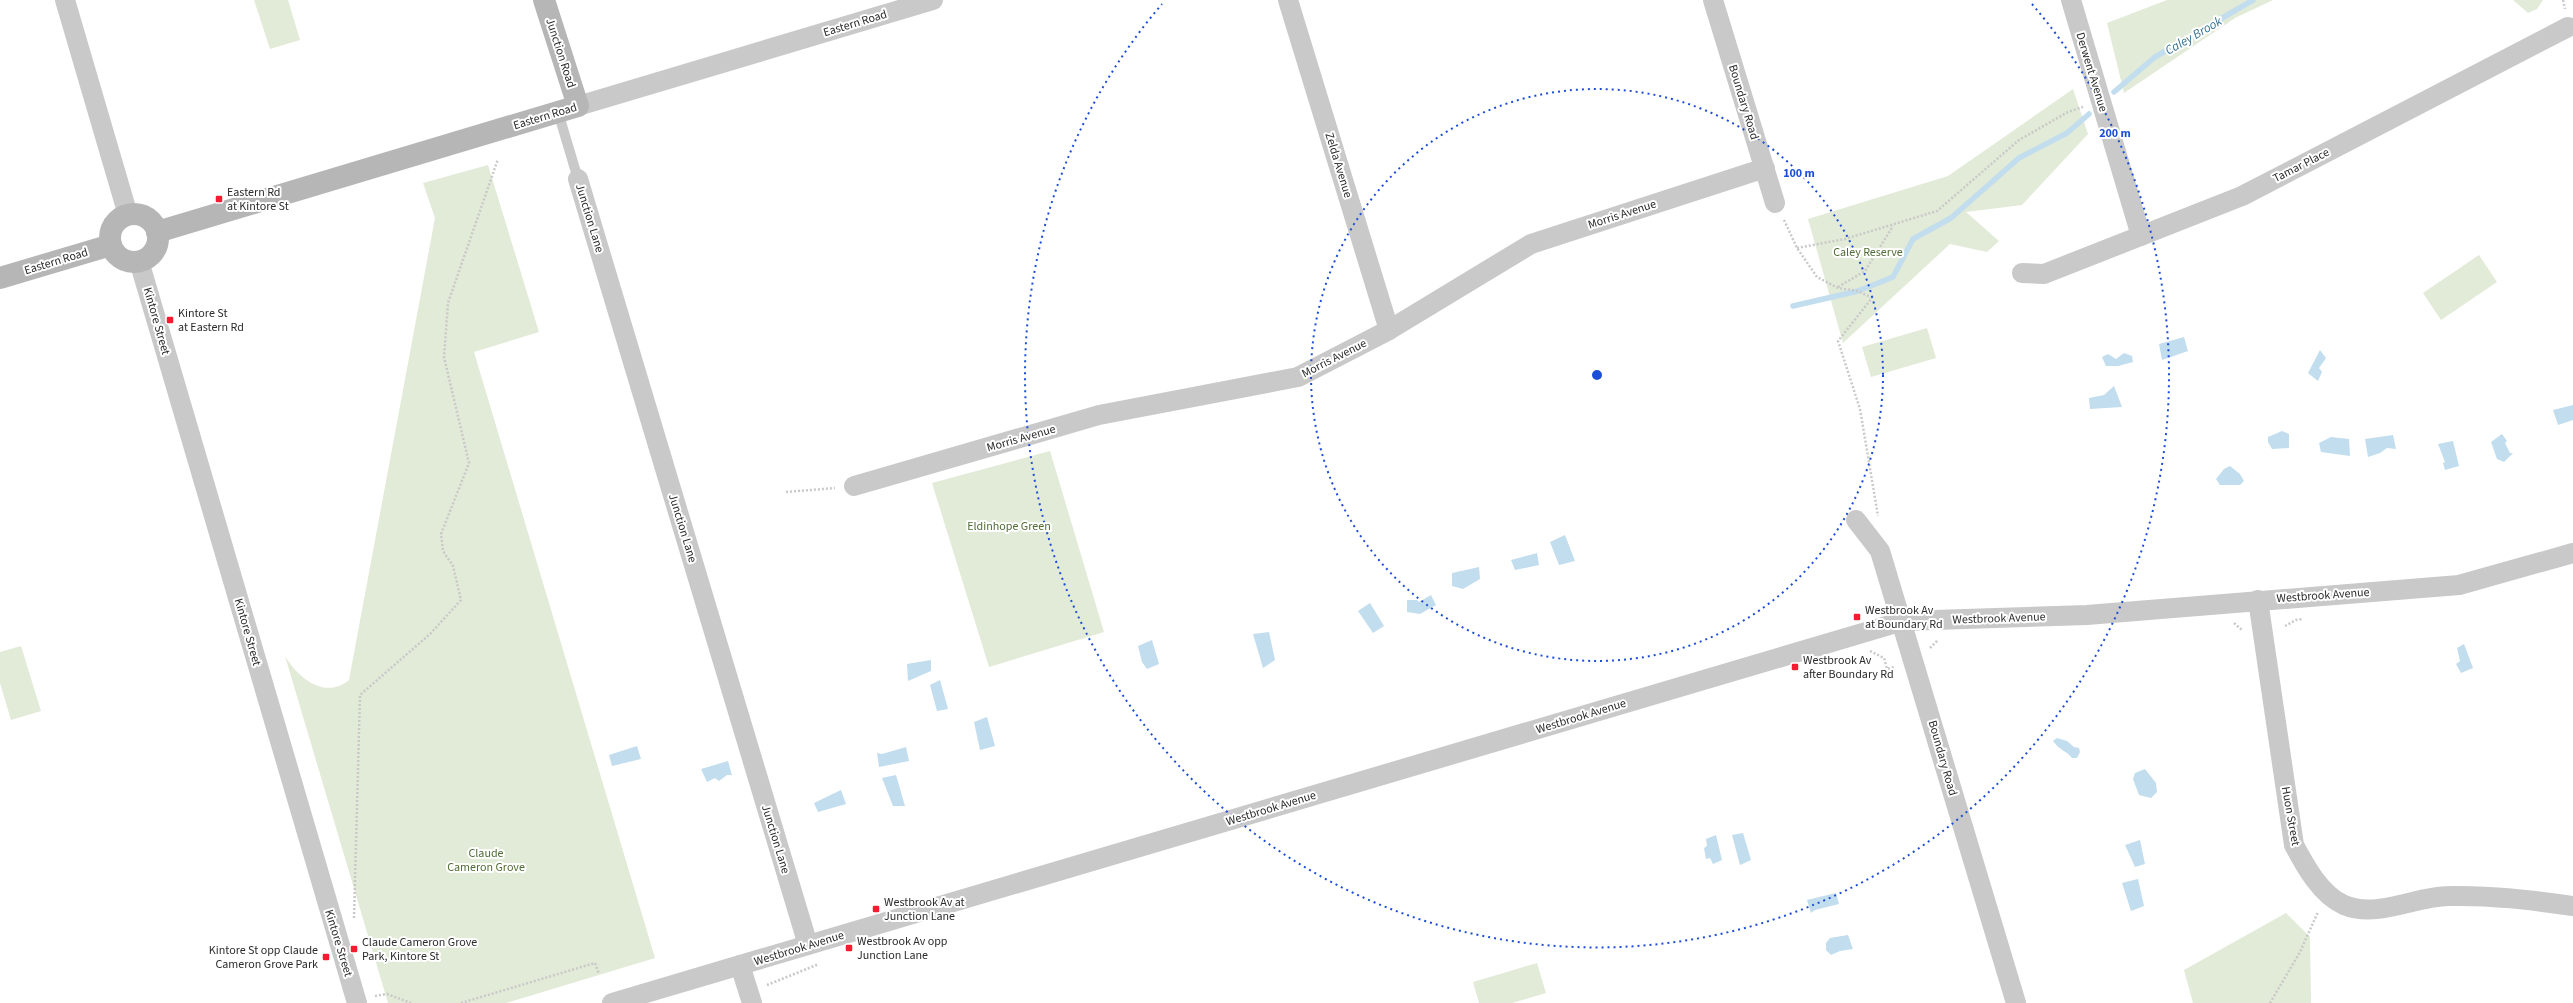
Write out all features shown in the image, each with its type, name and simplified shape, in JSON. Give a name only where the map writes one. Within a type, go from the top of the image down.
[{"type":"main road","name":"Junction Road","points":[[544,0],[568,109]]},
{"type":"main road","name":"Eastern Road","points":[[157,232],[568,109]]},
{"type":"main road","points":[[128,215],[140,215],[147,218],[157,232],[156,245],[153,252],[139,261],[124,260],[118,255],[111,245],[113,226],[118,220],[128,215]]},
{"type":"main road","name":"Eastern Road","points":[[0,278],[111,245]]},
{"type":"street","points":[[65,0],[128,215]]},
{"type":"street","name":"Eastern Road","points":[[568,109],[933,0]]},
{"type":"street","name":"Zelda Avenue","points":[[1288,0],[1389,330]]},
{"type":"street","name":"Boundary Road","points":[[1713,0],[1775,203]]},
{"type":"street","name":"Derwent Avenue","points":[[2071,0],[2141,236]]},
{"type":"street","name":"Tamar Place","points":[[2022,273],[2044,274],[2242,196],[2568,27]]},
{"type":"street","name":"Morris Avenue","points":[[854,486],[1099,415],[1298,377],[1389,330],[1531,244],[1764,168]]},
{"type":"street","name":"Junction Lane","points":[[578,179],[808,945]]},
{"type":"street","name":"Kintore Street","points":[[139,261],[364,998]]},
{"type":"street","name":"Boundary Road","points":[[1856,520],[1880,551],[1903,620],[2016,1003]]},
{"type":"street","name":"Westbrook Avenue","points":[[612,1003],[1903,620],[2087,615],[2258,600],[2459,585],[2573,553]]},
{"type":"street","name":"Huon Street","points":[[2258,600],[2294,846],[2309,874],[2327,892],[2344,905],[2370,909],[2447,896],[2497,896],[2573,906]]},
{"type":"street","points":[[740,965],[752,1003]]},
{"type":"lane","name":"Junction Lane","points":[[568,109],[578,179]]},
{"type":"path","points":[[1797,248],[1845,239],[1937,211],[2019,140],[2068,112],[2101,101]]},
{"type":"path","points":[[354,920],[360,695],[430,634],[461,600],[453,566],[443,551],[441,534],[469,463],[444,357],[448,303],[498,159]]},
{"type":"path","points":[[1775,203],[1797,248],[1817,277],[1838,288],[1858,291],[1872,298],[1838,341],[1860,409],[1877,501],[1880,551]]},
{"type":"path","points":[[1838,288],[1865,271],[1893,225]]},
{"type":"path","points":[[786,492],[854,486]]},
{"type":"path","points":[[2270,1003],[2300,952],[2327,892]]},
{"type":"path","points":[[461,1003],[595,963],[598,974]]},
{"type":"path","points":[[364,998],[376,998],[387,994],[411,1003]]},
{"type":"green space","points":[[254,0],[288,0],[300,40],[270,49]]},
{"type":"green space","points":[[2167,0],[2273,0],[2235,18],[2124,93],[2107,23]]},
{"type":"green space","points":[[2513,0],[2543,0],[2537,9],[2528,13]]},
{"type":"green space","name":"Caley Reserve","points":[[2073,89],[2088,134],[2022,205],[1966,212],[1999,241],[1987,252],[1950,244],[1843,343],[1808,219],[1948,176]]},
{"type":"green space","name":"Claude Cameron Grove","points":[[488,165],[539,332],[474,352],[655,958],[506,1003],[388,1003],[285,656],[297,672],[313,684],[331,688],[340,686],[349,680],[435,218],[423,183]]},
{"type":"green space","points":[[2479,255],[2497,282],[2441,320],[2423,293]]},
{"type":"green space","points":[[1927,328],[1936,358],[1871,377],[1862,347]]},
{"type":"green space","name":"Eldinhope Green","points":[[1050,451],[1104,632],[989,667],[932,483]]},
{"type":"green space","points":[[21,646],[41,711],[11,720],[0,683],[0,652]]},
{"type":"green space","points":[[2286,913],[2310,937],[2311,1003],[2193,1003],[2184,970]]},
{"type":"green space","points":[[1537,963],[1546,993],[1512,1003],[1479,1003],[1473,982]]},
{"type":"water","points":[[2184,337],[2188,351],[2162,360],[2159,344]]},
{"type":"water","points":[[2320,350],[2326,358],[2319,368],[2322,372],[2318,381],[2308,373]]},
{"type":"water","points":[[2124,353],[2132,356],[2133,362],[2118,366],[2106,366],[2102,357],[2108,354],[2116,359]]},
{"type":"water","points":[[2114,386],[2122,407],[2090,409],[2089,398],[2104,395]]},
{"type":"water","points":[[2573,405],[2573,420],[2558,425],[2553,410]]},
{"type":"water","points":[[2282,431],[2289,434],[2289,448],[2272,449],[2268,442],[2268,437]]},
{"type":"water","points":[[2502,434],[2507,441],[2505,443],[2510,453],[2513,453],[2504,462],[2497,459],[2491,442]]},
{"type":"water","points":[[2393,435],[2396,449],[2387,448],[2380,453],[2368,457],[2365,439]]},
{"type":"water","points":[[2331,437],[2349,439],[2350,456],[2321,452],[2319,443]]},
{"type":"water","points":[[2453,441],[2459,466],[2445,470],[2443,463],[2445,462],[2438,444]]},
{"type":"water","points":[[2230,466],[2240,474],[2244,481],[2240,485],[2220,485],[2216,479],[2224,469]]},
{"type":"water","points":[[1565,535],[1575,561],[1559,565],[1550,542]]},
{"type":"water","points":[[1537,553],[1539,565],[1515,570],[1511,560]]},
{"type":"water","points":[[1479,567],[1480,579],[1463,589],[1452,586],[1452,573]]},
{"type":"water","points":[[1431,595],[1436,605],[1420,614],[1407,612],[1407,600],[1417,600],[1419,602]]},
{"type":"water","points":[[1370,603],[1384,626],[1373,633],[1358,611]]},
{"type":"water","points":[[1269,632],[1275,660],[1263,668],[1253,634]]},
{"type":"water","points":[[1152,640],[1159,664],[1147,669],[1142,662],[1138,646]]},
{"type":"water","points":[[2464,644],[2473,668],[2461,673],[2456,664],[2460,661],[2457,648]]},
{"type":"water","points":[[931,660],[931,671],[908,681],[907,664]]},
{"type":"water","points":[[940,680],[948,709],[937,711],[930,685]]},
{"type":"water","points":[[987,717],[995,746],[980,750],[974,722]]},
{"type":"water","points":[[2057,738],[2067,741],[2074,747],[2079,748],[2080,752],[2077,758],[2072,758],[2056,745],[2053,741]]},
{"type":"water","points":[[637,746],[641,759],[612,766],[609,755]]},
{"type":"water","points":[[906,747],[909,761],[879,767],[877,753],[882,754]]},
{"type":"water","points":[[728,761],[732,775],[727,775],[719,781],[715,778],[707,782],[701,769]]},
{"type":"water","points":[[2145,769],[2156,783],[2157,792],[2151,798],[2139,795],[2133,779],[2135,773]]},
{"type":"water","points":[[896,775],[905,806],[893,806],[882,778]]},
{"type":"water","points":[[841,790],[846,804],[818,812],[814,803]]},
{"type":"water","points":[[1743,833],[1751,860],[1740,865],[1732,835]]},
{"type":"water","points":[[1716,835],[1722,860],[1713,864],[1710,858],[1706,859],[1704,848],[1707,846],[1706,839]]},
{"type":"water","points":[[2140,840],[2145,864],[2135,867],[2125,845]]},
{"type":"water","points":[[2138,879],[2144,906],[2131,911],[2122,883]]},
{"type":"water","points":[[1836,893],[1839,904],[1815,910],[1811,913],[1807,900]]},
{"type":"water","points":[[1848,935],[1853,949],[1840,951],[1831,955],[1826,950],[1826,943],[1830,938]]},
{"type":"waterway","name":"Caley Brook","points":[[2114,92],[2155,57],[2253,0]]},
{"type":"waterway","points":[[1793,306],[1858,291],[1893,277],[1913,239],[1951,218],[2019,158],[2067,133],[2089,114]]},
{"type":"place","name":"Eastern Rd at Kintore St","points":[[219,199]]},
{"type":"place","name":"Kintore St at Eastern Rd","points":[[170,320]]},
{"type":"place","name":"Westbrook Av at Boundary Rd","points":[[1857,617]]},
{"type":"place","name":"Westbrook Av after Boundary Rd","points":[[1795,667]]},
{"type":"place","name":"Westbrook Av at Junction Lane","points":[[876,909]]},
{"type":"place","name":"Westbrook Av opp Junction Lane","points":[[849,948]]},
{"type":"place","name":"Claude Cameron Grove Park, Kintore St","points":[[354,949]]},
{"type":"place","name":"Kintore St opp Claude Cameron Grove Park","points":[[326,957]]}]
